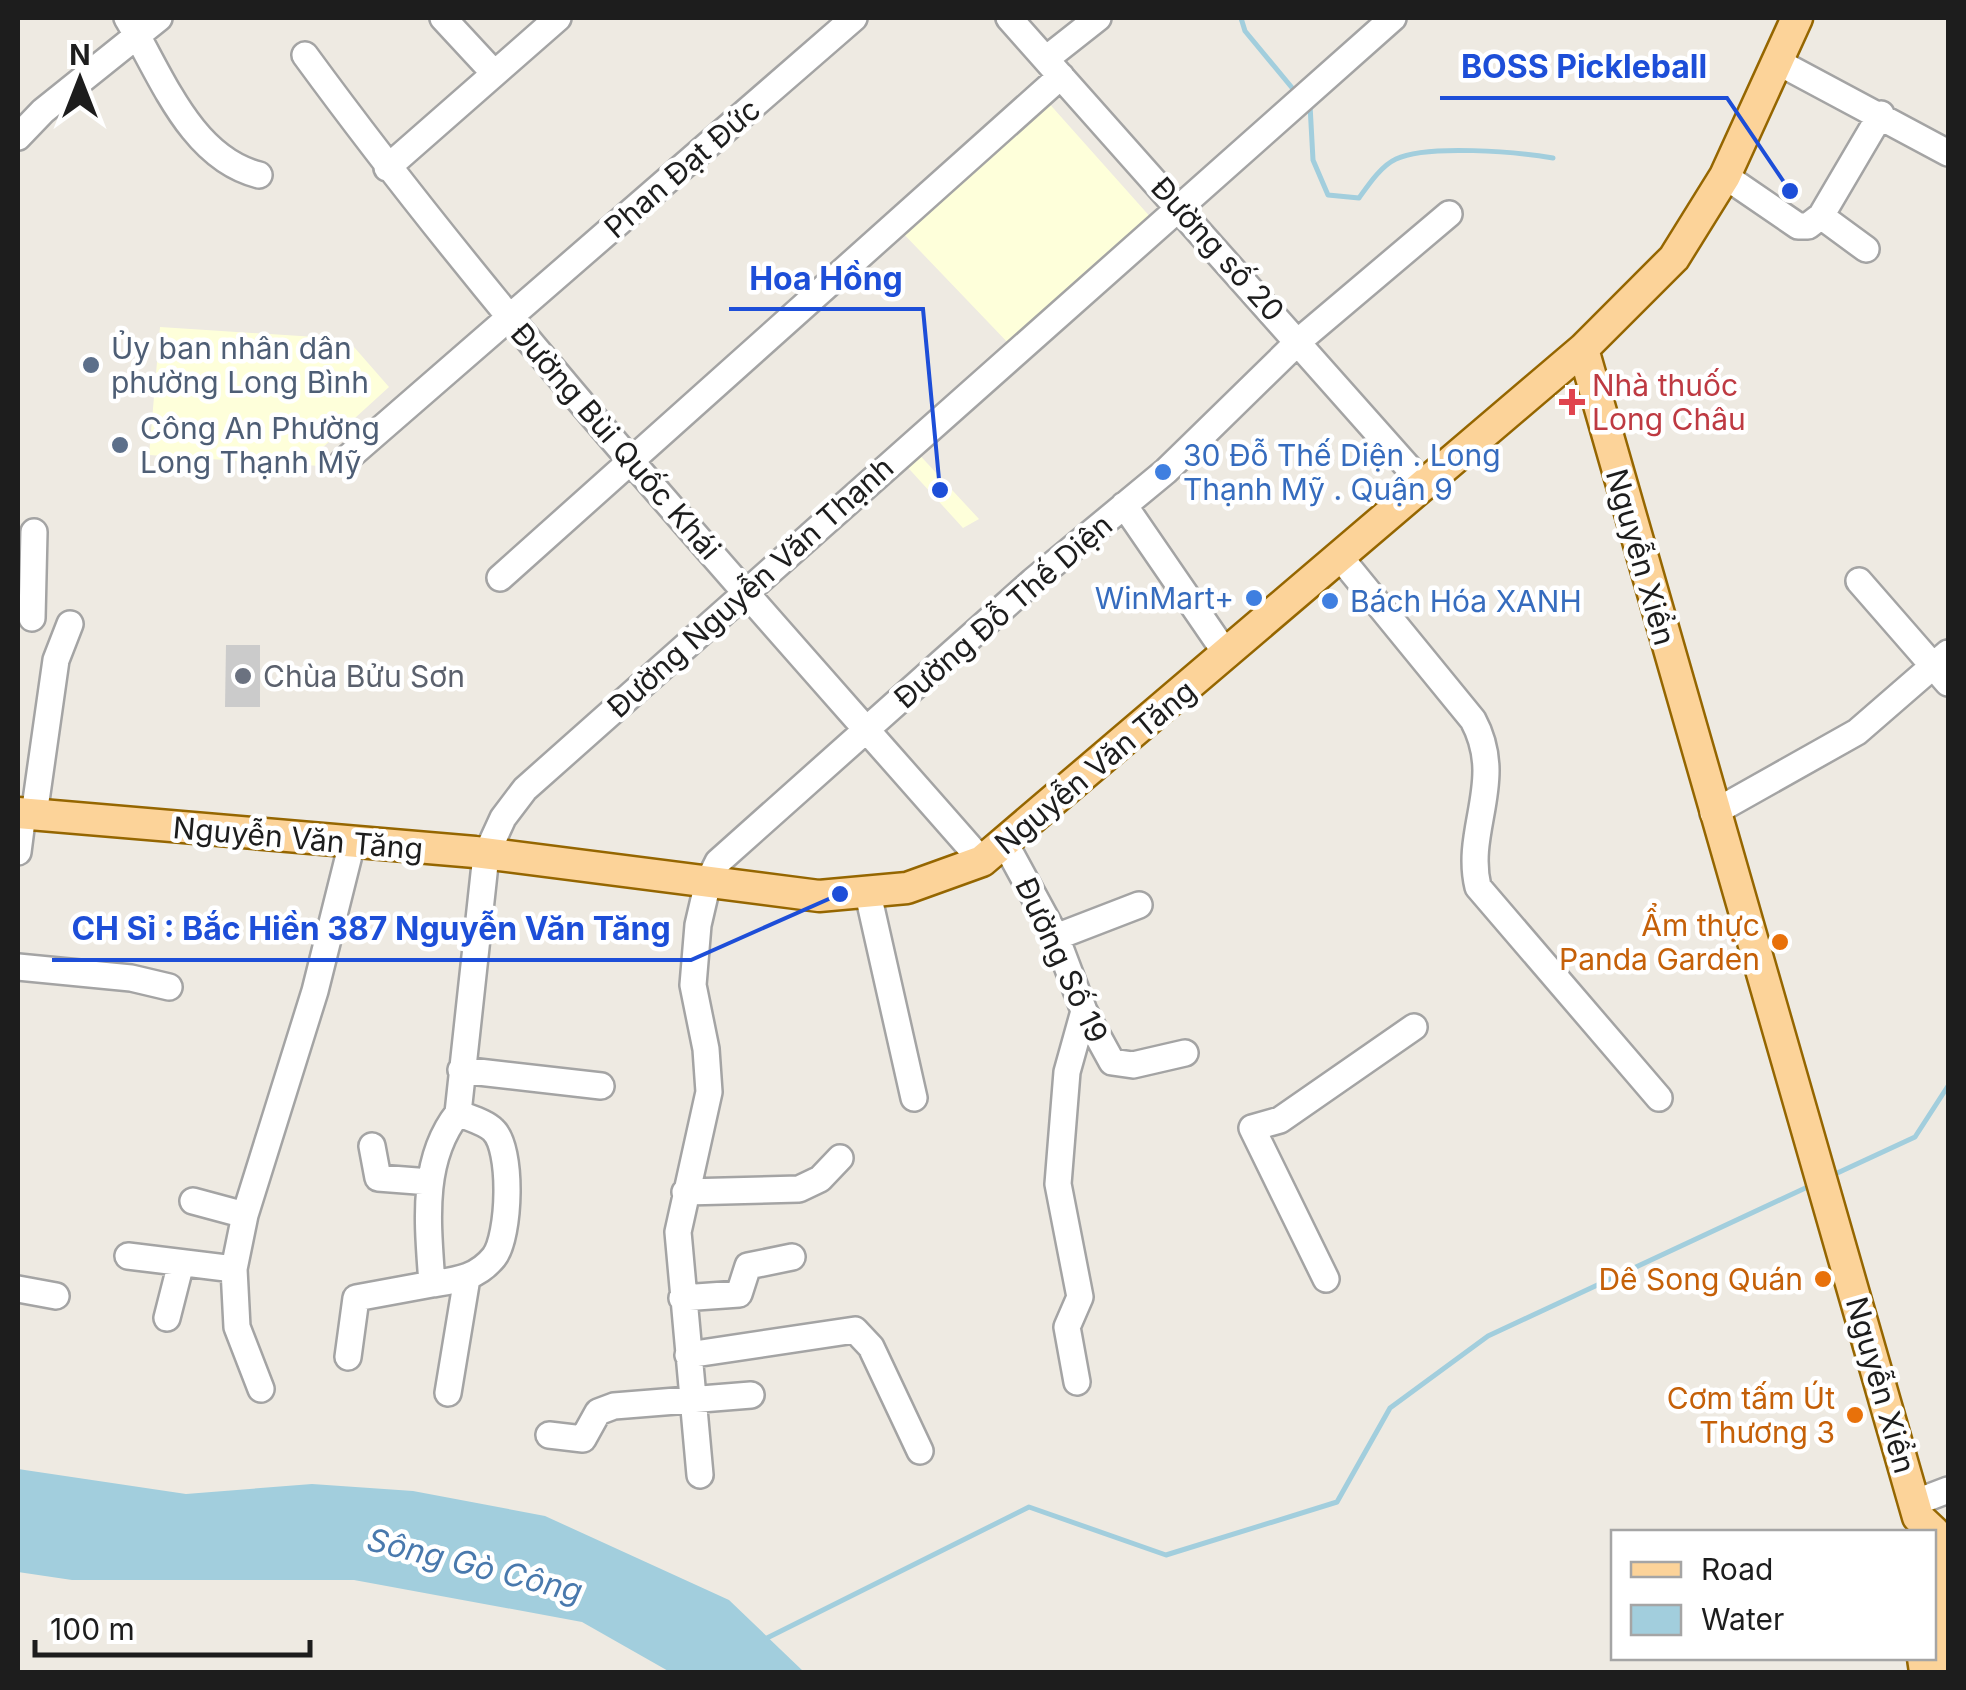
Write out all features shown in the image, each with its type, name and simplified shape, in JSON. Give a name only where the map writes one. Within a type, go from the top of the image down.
[{"type":"main road","points":[[1583,349],[1674,258],[1724,176],[1797,18]]},
{"type":"main road","name":"Nguyễn Văn Tăng","points":[[31,814],[626,868],[819,896],[907,888],[994,853],[1583,349]]},
{"type":"main road","name":"Nguyễn Xiển","points":[[1583,349],[1814,1147],[1915,1517]]},
{"type":"main road","name":"Nguyễn Xiển","points":[[1936,1552],[1948,1672]]},
{"type":"street","points":[[18,138],[132,26],[159,18]]},
{"type":"street","points":[[443,18],[494,74]]},
{"type":"street","name":"Phan Đạt Đức","points":[[343,462],[854,18]]},
{"type":"street","name":"Đường số 20","points":[[1010,18],[1300,340],[1423,484]]},
{"type":"street","points":[[500,578],[633,462],[1054,67],[1098,18]]},
{"type":"street","name":"Đường Nguyễn Văn Thạnh","points":[[486,854],[503,818],[525,789],[1179,204],[1393,18]]},
{"type":"street","points":[[387,168],[494,74],[544,22]]},
{"type":"street","points":[[132,26],[192,129],[224,160],[260,174]]},
{"type":"street","name":"Đường Bùi Quốc Khái","points":[[305,55],[387,168],[633,462],[867,729],[994,853]]},
{"type":"street","points":[[1778,62],[1948,153]]},
{"type":"street","points":[[1724,176],[1798,226],[1808,226],[1821,216],[1881,114]]},
{"type":"street","name":"Đường Đỗ Thế Diện","points":[[708,882],[732,845],[1124,505],[1300,340],[1449,214]]},
{"type":"street","points":[[1821,216],[1866,249]]},
{"type":"street","points":[[1124,505],[1226,655]]},
{"type":"street","points":[[18,852],[72,664],[70,624],[25,617],[34,532]]},
{"type":"street","points":[[1339,556],[1483,739],[1487,798],[1473,867],[1478,887],[1659,1098]]},
{"type":"street","points":[[1714,812],[1857,732],[1944,668],[1859,581]]},
{"type":"street","points":[[261,1390],[236,1327],[234,1269],[245,1215],[315,991],[352,843]]},
{"type":"street","name":"Đường Số 19","points":[[994,853],[1056,938],[1084,1011],[1112,1062],[1133,1065],[1185,1053]]},
{"type":"street","points":[[432,1284],[430,1182],[440,1136],[458,1113],[486,854]]},
{"type":"street","points":[[700,1475],[678,1232],[709,1092],[706,1049],[693,985],[708,882]]},
{"type":"street","points":[[868,894],[914,1098]]},
{"type":"street","points":[[1056,938],[1138,905]]},
{"type":"street","points":[[18,968],[130,978],[169,988]]},
{"type":"street","points":[[1078,1382],[1066,1327],[1080,1298],[1058,1184],[1067,1072],[1084,1011]]},
{"type":"street","points":[[1326,1279],[1252,1128],[1280,1120],[1414,1027]]},
{"type":"street","points":[[461,1070],[602,1086]]},
{"type":"street","points":[[348,1357],[351,1309],[356,1298],[467,1278],[494,1256],[504,1238],[506,1147],[492,1129],[458,1113]]},
{"type":"street","points":[[372,1146],[378,1178],[430,1182]]},
{"type":"street","points":[[684,1192],[800,1188],[820,1179],[840,1158]]},
{"type":"street","points":[[192,1201],[245,1215]]},
{"type":"street","points":[[128,1256],[234,1269]]},
{"type":"street","points":[[682,1298],[739,1294],[748,1266],[792,1257]]},
{"type":"street","points":[[167,1318],[180,1263]]},
{"type":"street","points":[[448,1393],[467,1278]]},
{"type":"street","points":[[18,1290],[56,1296]]},
{"type":"street","points":[[688,1355],[854,1330],[871,1347],[920,1451]]},
{"type":"street","points":[[549,1436],[583,1440],[598,1412],[614,1406],[750,1395]]},
{"type":"street","points":[[1915,1517],[1948,1490]]},
{"type":"shaded area","points":[[1046,100],[1153,220],[1011,346],[898,228]]},
{"type":"shaded area","points":[[160,327],[347,339],[389,387],[321,449],[320,466],[149,455]]},
{"type":"shaded area","points":[[914,449],[979,519],[963,528],[901,460]]},
{"type":"shaded area","name":"Chùa Bửu Sơn","points":[[226,645],[260,645],[260,707],[225,707]]},
{"type":"water","name":"Sông Gò Công","points":[[18,1469],[186,1494],[312,1484],[413,1491],[545,1516],[729,1600],[804,1672],[670,1672],[582,1622],[354,1580],[72,1580],[18,1572]]},
{"type":"waterway","points":[[1241,18],[1245,31],[1298,95]]},
{"type":"waterway","points":[[1310,105],[1313,160],[1328,195],[1359,198],[1385,166],[1410,154],[1473,151],[1553,158]]},
{"type":"waterway","points":[[1833,1175],[1915,1137],[1948,1086]]},
{"type":"waterway","points":[[765,1639],[1029,1507],[1166,1555],[1337,1502],[1390,1408],[1488,1336],[1814,1184]]},
{"type":"place","name":"BOSS Pickleball","points":[[1790,191]]},
{"type":"place","name":"Ủy ban nhân dân phường Long Bình","points":[[91,365]]},
{"type":"place","name":"Nhà thuốc Long Châu","points":[[1572,402]]},
{"type":"place","name":"Công An Phường Long Thạnh Mỹ","points":[[120,445]]},
{"type":"place","name":"30 Đỗ Thế Diện . Long Thạnh Mỹ . Quận 9","points":[[1163,472]]},
{"type":"place","name":"Hoa Hồng","points":[[940,490]]},
{"type":"place","name":"WinMart+","points":[[1254,598]]},
{"type":"place","name":"Bách Hóa XANH","points":[[1330,601]]},
{"type":"place","name":"Chùa Bửu Sơn","points":[[243,676]]},
{"type":"place","name":"CH Sỉ : Bắc Hiền 387 Nguyễn Văn Tăng","points":[[840,894]]},
{"type":"place","name":"Ẩm thực Panda Garden","points":[[1780,942]]},
{"type":"place","name":"Dê Song Quán","points":[[1823,1279]]},
{"type":"place","name":"Cơm tấm Út Thương 3","points":[[1855,1415]]}]
